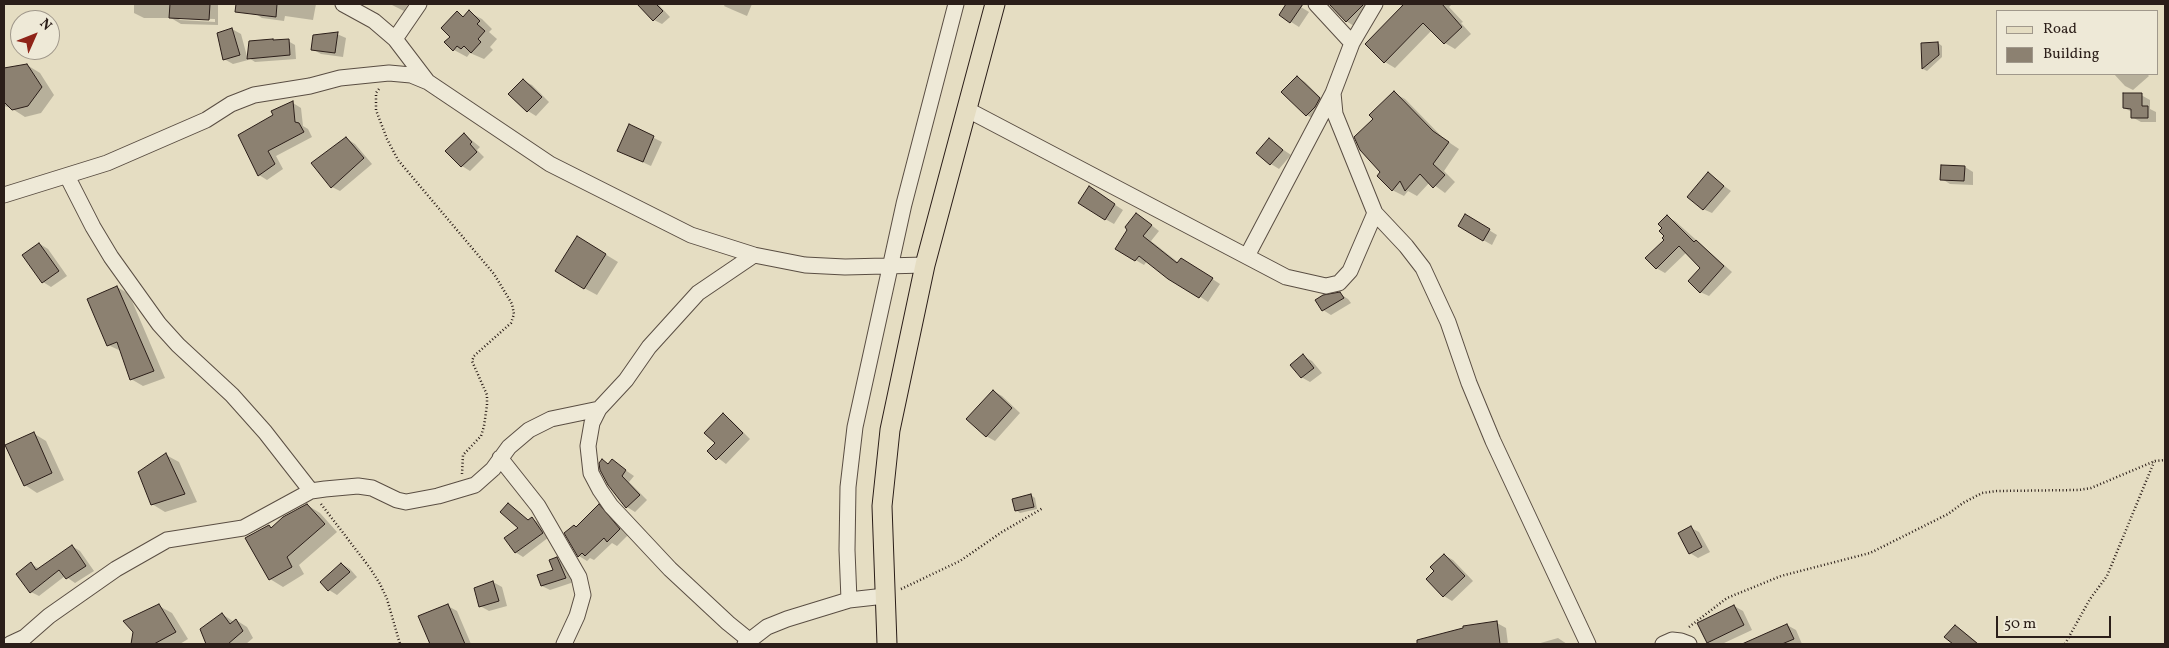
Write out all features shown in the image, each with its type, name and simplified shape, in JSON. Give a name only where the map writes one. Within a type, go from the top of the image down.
[{"type":"main road","points":[[887,644],[882,506],[890,430],[925,265],[995,4]]},
{"type":"street","points":[[343,4],[374,21],[394,40],[428,82]]},
{"type":"street","points":[[394,40],[419,4]]},
{"type":"street","points":[[849,600],[847,550],[848,486],[855,426],[889,267],[956,4]]},
{"type":"street","points":[[1316,4],[1352,43]]},
{"type":"street","points":[[1247,256],[1333,93],[1352,43],[1375,4]]},
{"type":"street","points":[[4,195],[107,163],[206,120],[231,104],[254,95],[310,86],[340,78],[388,73],[410,75],[428,82],[550,164],[691,235],[754,255],[805,265],[845,268],[925,265]]},
{"type":"street","points":[[1333,93],[1335,114],[1375,213],[1423,268],[1448,322],[1469,383],[1493,441],[1588,644]]},
{"type":"street","points":[[968,110],[1286,277],[1326,286],[1339,283],[1350,271],[1375,213]]},
{"type":"street","points":[[67,176],[107,250],[159,324],[178,345],[232,395],[265,432],[311,492]]},
{"type":"street","points":[[754,255],[698,294],[649,347],[626,380],[599,409],[592,423],[588,446],[591,473],[611,506],[670,569],[747,642],[767,627],[787,619],[849,600],[885,596]]},
{"type":"street","points":[[10,644],[25,636],[48,616],[116,569],[167,540],[243,528],[311,492],[358,486],[372,488],[397,500],[406,502],[461,489],[483,478],[509,447],[530,430],[551,419],[599,409]]},
{"type":"street","points":[[500,458],[538,506],[579,577],[582,595],[577,616],[564,644]]},
{"type":"street","points":[[1668,642],[1681,641],[1689,644]]},
{"type":"path","points":[[388,73],[376,93],[375,102],[376,110],[394,153],[416,183],[437,204],[454,229],[494,274],[512,304],[514,314],[511,323],[474,356],[472,361],[487,395],[487,405],[481,436],[463,455],[461,489]]},
{"type":"path","points":[[1668,642],[1727,598],[1781,576],[1870,553],[1948,514],[1982,493],[1997,490],[2079,490],[2091,488],[2155,461],[2165,460]]},
{"type":"path","points":[[2065,644],[2090,599],[2107,576],[2155,461]]},
{"type":"path","points":[[311,492],[370,568],[380,584],[400,644]]},
{"type":"path","points":[[885,596],[960,561],[1002,532],[1042,508]]},
{"type":"building","points":[[170,4],[210,4],[209,20],[169,18]]},
{"type":"building","points":[[236,4],[277,4],[276,17],[235,12]]},
{"type":"building","points":[[637,4],[656,4],[663,11],[653,21]]},
{"type":"building","points":[[1286,4],[1303,4],[1290,23],[1279,15]]},
{"type":"building","points":[[1329,4],[1364,4],[1346,22]]},
{"type":"building","points":[[1404,4],[1442,4],[1462,27],[1444,44],[1423,23],[1384,63],[1365,44]]},
{"type":"building","points":[[469,10],[480,21],[477,24],[485,31],[478,39],[481,42],[471,53],[464,46],[461,49],[457,46],[453,51],[444,42],[450,37],[441,28],[457,11],[463,17]]},
{"type":"building","points":[[232,28],[240,55],[223,60],[217,33]]},
{"type":"building","points":[[338,32],[335,53],[311,50],[313,35]]},
{"type":"building","points":[[289,39],[290,55],[247,59],[249,41]]},
{"type":"building","points":[[1938,42],[1939,55],[1922,69],[1921,43]]},
{"type":"building","points":[[27,64],[42,87],[28,106],[12,110],[4,102],[4,68]]},
{"type":"building","points":[[1297,76],[1320,98],[1315,107],[1306,116],[1281,92]]},
{"type":"building","points":[[523,79],[542,97],[527,112],[508,94]]},
{"type":"building","points":[[1394,91],[1433,131],[1449,142],[1433,164],[1445,175],[1433,188],[1420,174],[1405,191],[1400,181],[1392,191],[1377,176],[1380,172],[1360,150],[1354,137],[1373,119],[1369,115]]},
{"type":"building","points":[[2123,93],[2142,93],[2142,106],[2148,106],[2148,118],[2131,118],[2131,109],[2123,108]]},
{"type":"building","points":[[293,101],[295,122],[299,123],[304,132],[268,151],[275,164],[258,176],[238,135],[273,115],[271,111]]},
{"type":"building","points":[[629,124],[654,136],[643,162],[617,151]]},
{"type":"building","points":[[464,133],[472,142],[470,144],[477,152],[461,167],[445,151]]},
{"type":"building","points":[[346,137],[364,158],[331,188],[311,163]]},
{"type":"building","points":[[1269,138],[1283,150],[1270,165],[1256,153]]},
{"type":"building","points":[[1941,165],[1965,166],[1964,181],[1940,180]]},
{"type":"building","points":[[1708,172],[1724,186],[1703,210],[1687,197]]},
{"type":"building","points":[[1089,186],[1115,204],[1105,220],[1078,203]]},
{"type":"building","points":[[1136,213],[1152,225],[1143,236],[1177,263],[1181,258],[1213,278],[1199,298],[1168,279],[1139,256],[1135,261],[1115,249],[1127,230],[1125,227]]},
{"type":"building","points":[[1465,214],[1490,229],[1483,241],[1458,226]]},
{"type":"building","points":[[1667,215],[1694,242],[1696,240],[1724,266],[1700,293],[1688,281],[1700,268],[1679,246],[1656,269],[1645,258],[1664,240],[1662,238],[1664,236],[1659,231],[1662,228],[1658,224]]},
{"type":"building","points":[[577,236],[606,254],[584,289],[555,271]]},
{"type":"building","points":[[39,243],[59,271],[42,283],[22,255]]},
{"type":"building","points":[[117,286],[154,371],[130,380],[117,342],[107,346],[87,299]]},
{"type":"building","points":[[1340,292],[1344,298],[1322,311],[1315,300],[1323,295]]},
{"type":"building","points":[[1303,354],[1314,368],[1301,378],[1290,365]]},
{"type":"building","points":[[993,390],[1012,408],[986,437],[966,419]]},
{"type":"building","points":[[723,413],[743,433],[716,460],[707,451],[715,443],[704,433]]},
{"type":"building","points":[[34,432],[52,473],[24,486],[5,445]]},
{"type":"building","points":[[166,453],[185,494],[151,505],[138,472]]},
{"type":"building","points":[[602,459],[608,464],[612,459],[626,470],[622,476],[640,495],[626,508],[608,485],[600,470],[599,463]]},
{"type":"building","points":[[1031,494],[1034,507],[1015,511],[1012,499]]},
{"type":"building","points":[[508,503],[528,520],[532,517],[543,533],[515,553],[504,538],[518,528],[500,512]]},
{"type":"building","points":[[307,504],[325,524],[287,557],[292,567],[269,580],[245,538],[269,525],[271,528],[283,517]]},
{"type":"building","points":[[599,504],[620,529],[607,542],[604,538],[585,556],[582,553],[578,557],[564,533],[574,525],[576,527]]},
{"type":"building","points":[[1691,526],[1702,547],[1689,554],[1678,533]]},
{"type":"building","points":[[72,545],[86,566],[66,579],[59,570],[30,593],[16,574],[31,562],[36,570]]},
{"type":"building","points":[[1444,554],[1465,576],[1443,597],[1426,579],[1434,571],[1430,567]]},
{"type":"building","points":[[557,557],[566,578],[541,586],[537,575],[553,570],[549,560]]},
{"type":"building","points":[[341,563],[350,572],[328,591],[320,582]]},
{"type":"building","points":[[493,581],[499,601],[479,607],[474,588]]},
{"type":"building","points":[[159,604],[176,632],[154,644],[131,644],[133,632],[123,621]]},
{"type":"building","points":[[448,604],[465,644],[430,644],[418,616]]},
{"type":"building","points":[[1734,605],[1744,625],[1707,643],[1697,623]]},
{"type":"building","points":[[222,613],[230,624],[236,619],[243,631],[228,644],[206,644],[200,629]]},
{"type":"building","points":[[1497,621],[1500,644],[1417,644],[1417,640],[1463,628],[1463,626]]},
{"type":"building","points":[[1787,624],[1794,639],[1782,644],[1742,644]]},
{"type":"building","points":[[1955,625],[1978,644],[1953,644],[1944,637]]}]
